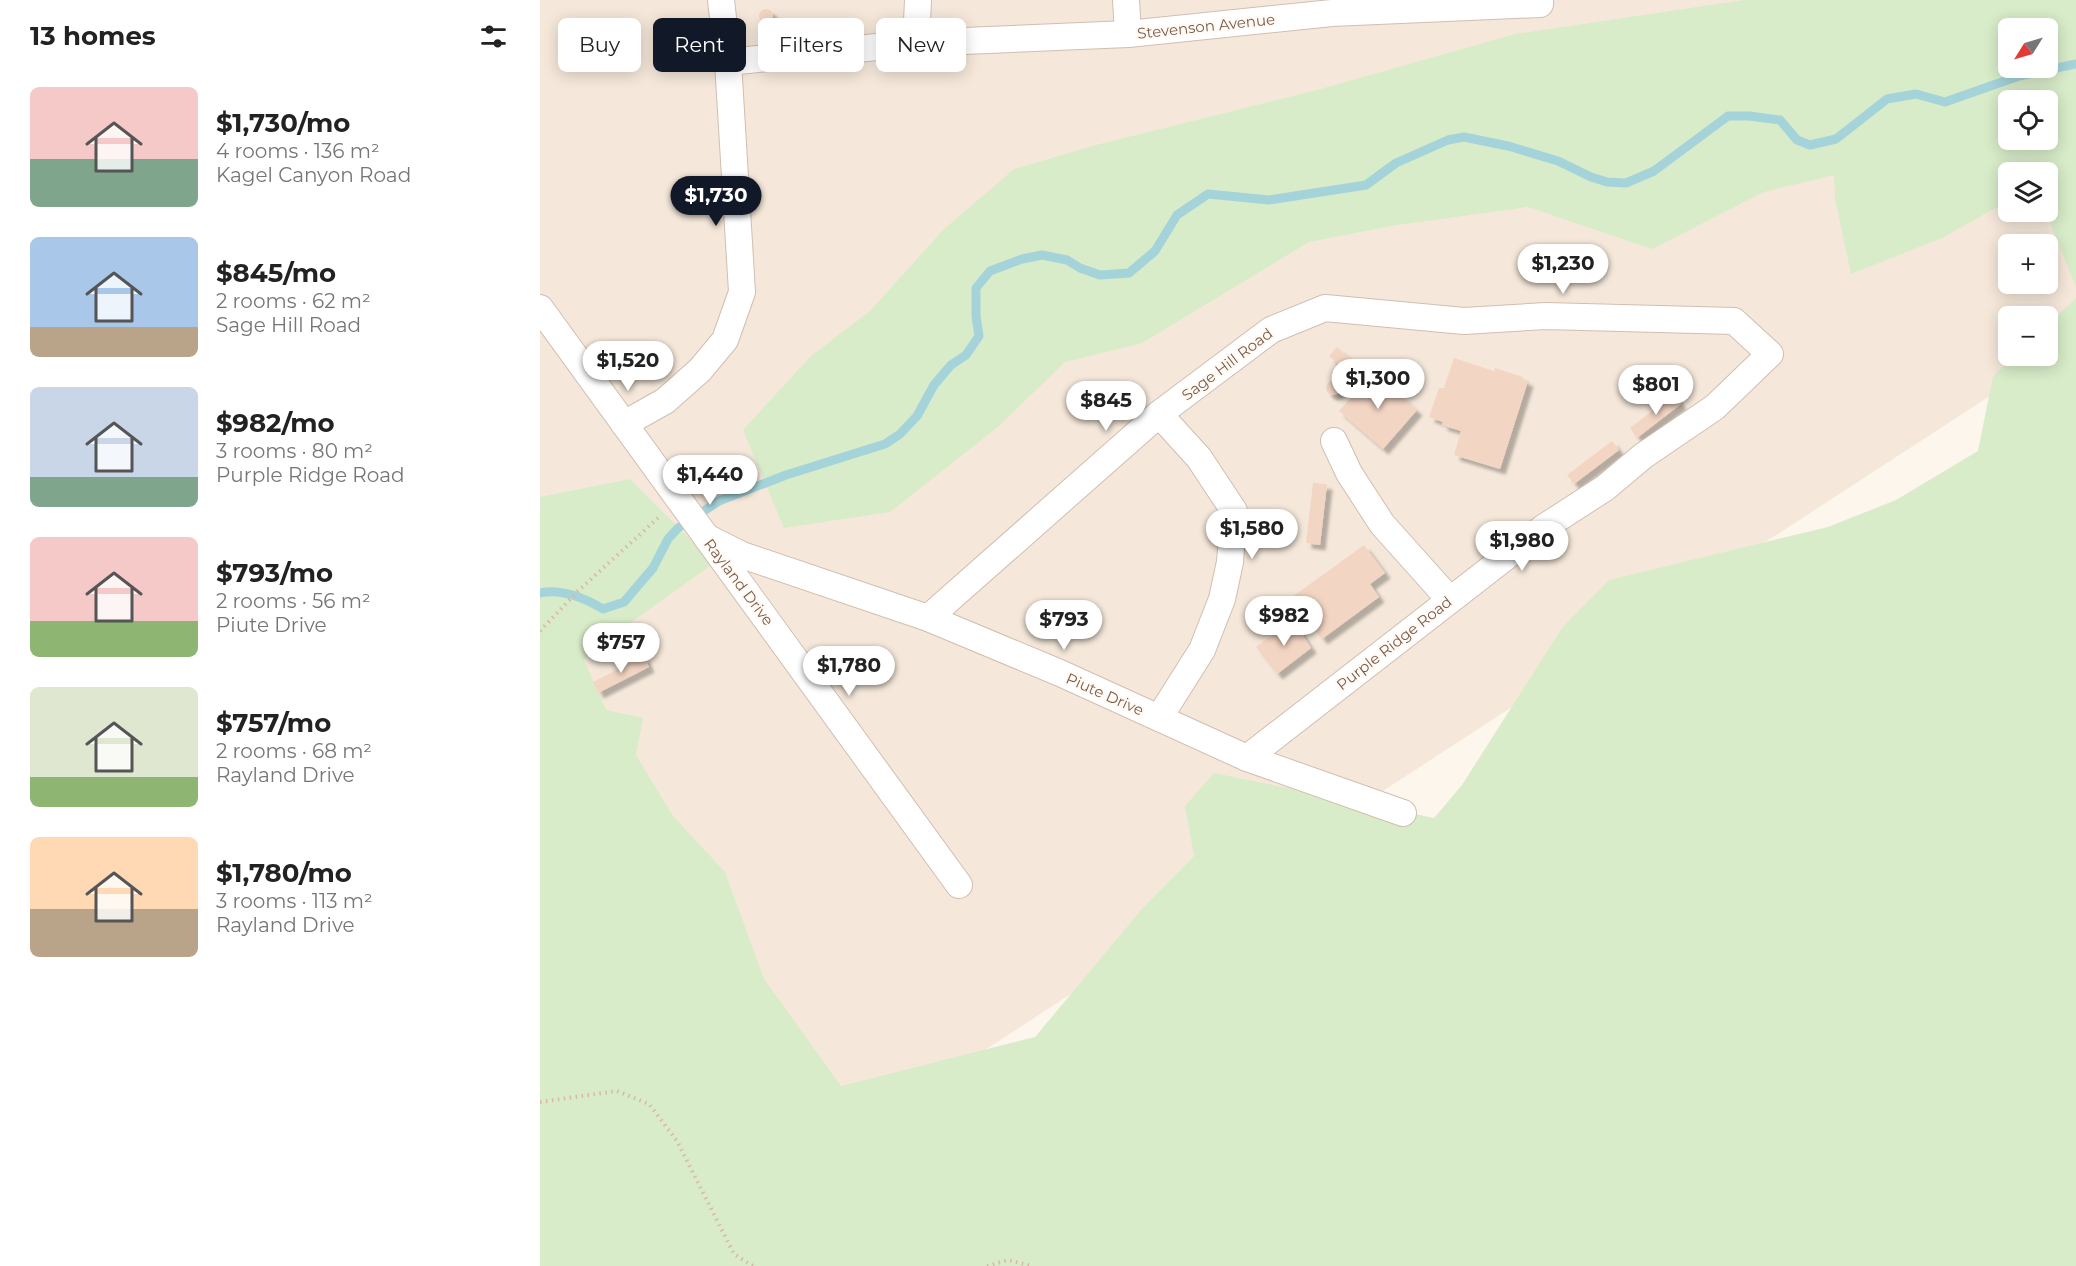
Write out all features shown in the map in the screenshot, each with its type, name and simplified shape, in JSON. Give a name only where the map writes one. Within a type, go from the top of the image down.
[{"type":"street","points":[[721,0],[723,18]]},
{"type":"street","points":[[917,18],[918,0]]},
{"type":"street","points":[[1126,0],[1128,34]]},
{"type":"street","name":"Stevenson Avenue","points":[[966,41],[1128,34],[1332,7],[1540,2]]},
{"type":"street","name":"Stevenson Avenue","points":[[746,60],[876,47]]},
{"type":"street","points":[[624,424],[665,401],[700,370],[725,340],[742,292],[729,72]]},
{"type":"street","name":"Rayland Drive","points":[[540,308],[959,885]]},
{"type":"street","name":"Sage Hill Road","points":[[928,618],[1160,414],[1271,330],[1325,308],[1464,321],[1546,316],[1734,321],[1770,354]]},
{"type":"street","name":"Purple Ridge Road","points":[[1247,758],[1543,528],[1605,488],[1643,456],[1715,407],[1770,354]]},
{"type":"street","points":[[1159,718],[1202,650],[1222,599],[1230,562],[1234,511],[1199,458],[1160,414]]},
{"type":"street","points":[[1334,441],[1349,473],[1382,524],[1450,600]]},
{"type":"street","name":"Piute Drive","points":[[705,536],[742,555],[928,618],[1060,673],[1247,758],[1402,813]]},
{"type":"path","points":[[540,631],[578,591],[679,501]]},
{"type":"path","points":[[540,1102],[617,1091],[649,1104],[677,1141],[734,1254],[753,1266]]},
{"type":"path","points":[[987,1266],[1008,1260],[1032,1266]]},
{"type":"shaded area","points":[[540,0],[2076,0],[2076,340],[2058,352],[2058,306],[1998,306],[1998,366],[2036,366],[848,1139],[540,730]]},
{"type":"green space","points":[[1744,0],[2076,0],[2076,287],[2058,242],[2058,234],[2055,234],[2050,222],[2058,222],[2058,162],[1998,162],[1998,207],[1942,238],[1851,274],[1835,199],[1834,175],[1764,192],[1652,249],[1528,207],[1391,226],[1309,242],[1142,343],[1065,362],[998,427],[890,512],[784,528],[743,430],[811,356],[870,311],[944,229],[1014,169],[1096,145],[1317,90],[1515,34]]},
{"type":"green space","points":[[2076,298],[2076,1266],[540,1266],[540,497],[630,479],[714,563],[604,642],[584,660],[606,710],[643,718],[636,755],[673,816],[725,872],[764,979],[841,1086],[1035,1037],[1142,909],[1194,856],[1185,806],[1214,773],[1434,818],[1462,785],[1562,628],[1609,580],[1828,527],[1896,500],[1978,451],[1993,376],[2004,366],[2058,366],[2058,315]]},
{"type":"building","points":[[763,9],[769,9],[773,13],[773,18],[759,18],[759,13]]},
{"type":"building","points":[[1337,347],[1353,362],[1345,370],[1329,356]]},
{"type":"building","points":[[1454,358],[1494,371],[1495,368],[1523,377],[1522,379],[1528,381],[1500,469],[1454,455],[1461,431],[1442,425],[1443,422],[1429,417],[1439,388],[1444,388]]},
{"type":"building","points":[[1373,372],[1417,410],[1383,449],[1339,411]]},
{"type":"building","points":[[1330,381],[1336,381],[1340,388],[1336,395],[1330,395],[1326,391],[1326,385]]},
{"type":"building","points":[[1674,394],[1681,404],[1637,438],[1630,428]]},
{"type":"building","points":[[1612,441],[1619,450],[1574,484],[1567,475]]},
{"type":"building","points":[[1313,483],[1327,484],[1320,545],[1306,543]]},
{"type":"building","points":[[1364,545],[1385,573],[1370,584],[1379,597],[1322,639],[1292,597]]},
{"type":"building","points":[[1293,620],[1311,648],[1277,674],[1256,647]]},
{"type":"building","points":[[644,656],[649,667],[598,693],[593,682]]},
{"type":"waterway","points":[[540,593],[556,592],[572,595],[603,609],[624,602],[653,568],[668,539],[678,528],[719,501],[786,475],[885,444],[900,434],[917,416],[934,385],[951,365],[966,355],[979,336],[976,288],[990,271],[1022,259],[1042,255],[1067,260],[1080,268],[1100,275],[1129,273],[1155,251],[1177,215],[1208,194],[1269,200],[1366,185],[1396,163],[1448,140],[1464,137],[1508,146],[1558,161],[1607,182],[1626,183],[1654,171],[1728,116],[1780,120],[1797,140],[1810,145],[1836,139],[1887,99],[1916,94],[1945,102],[2019,76],[2076,64]]}]
